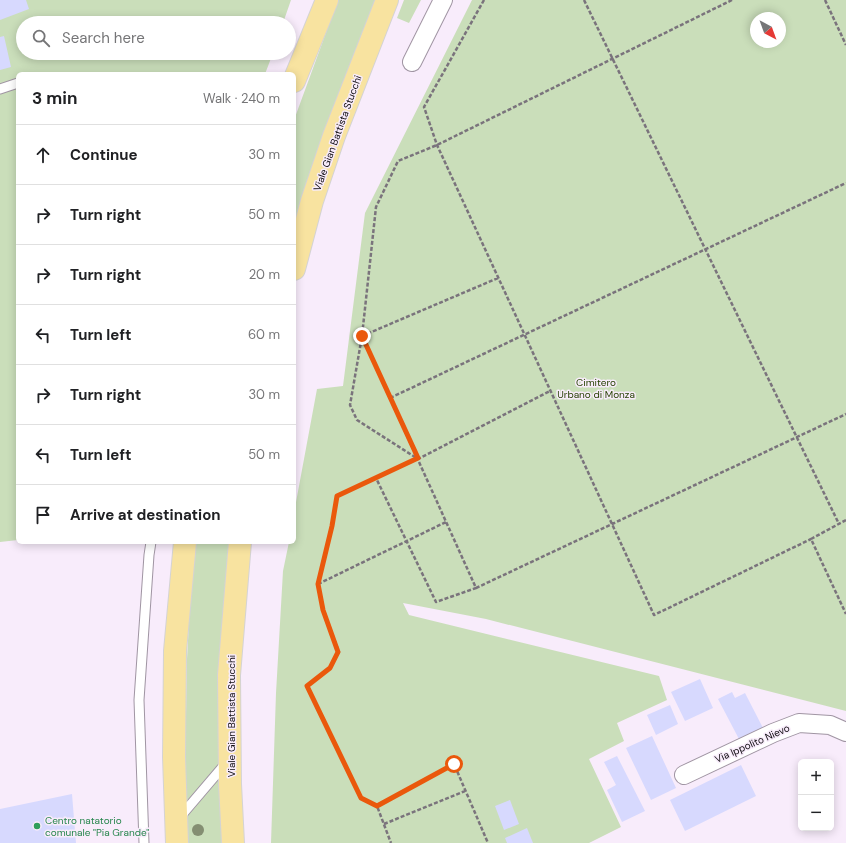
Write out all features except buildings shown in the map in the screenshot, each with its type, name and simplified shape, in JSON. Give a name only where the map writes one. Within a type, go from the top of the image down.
[{"type":"main road","points":[[296,76],[327,0]]},
{"type":"main road","name":"Viale Gian Battista Stucchi","points":[[296,261],[312,201],[334,136],[387,0]]},
{"type":"main road","points":[[177,843],[174,757],[175,651],[185,544]]},
{"type":"main road","name":"Viale Gian Battista Stucchi","points":[[233,843],[229,675],[240,544]]},
{"type":"street","points":[[412,62],[443,0]]},
{"type":"street","name":"Via Ippolito Nievo","points":[[684,775],[773,733],[800,723],[830,725],[846,732]]},
{"type":"lane","points":[[0,89],[16,84]]},
{"type":"lane","points":[[144,843],[139,700],[151,544]]},
{"type":"lane","points":[[176,821],[230,758]]},
{"type":"path","points":[[484,0],[424,107],[437,144],[654,615],[811,539],[846,520]]},
{"type":"path","points":[[584,0],[839,524]]},
{"type":"path","points":[[418,458],[358,420],[350,405],[362,336],[376,207],[398,161],[437,144],[732,0]]},
{"type":"path","points":[[825,0],[846,45]]},
{"type":"path","points":[[390,398],[846,183]]},
{"type":"path","points":[[362,336],[498,278]]},
{"type":"path","points":[[362,336],[476,588]]},
{"type":"path","points":[[391,843],[377,806],[361,798],[307,686],[330,668],[338,652],[323,610],[318,584],[332,526],[337,496],[418,458],[550,391]]},
{"type":"path","points":[[376,478],[436,602],[476,588],[846,414]]},
{"type":"path","points":[[318,584],[446,522]]},
{"type":"path","points":[[811,539],[846,614]]},
{"type":"path","points":[[377,806],[454,764],[488,843]]},
{"type":"path","points":[[384,824],[465,791]]},
{"type":"green space","points":[[0,0],[291,0],[285,16],[16,16],[16,60],[270,60],[266,72],[16,72],[16,540],[0,542]]},
{"type":"green space","points":[[338,0],[376,0],[296,226],[296,115]]},
{"type":"green space","points":[[404,0],[421,0],[409,23],[397,18]]},
{"type":"green space","name":"Cimitero Urbano di Monza","points":[[472,0],[846,0],[846,711],[486,619],[403,603],[409,615],[659,676],[667,700],[617,723],[624,741],[589,759],[621,827],[589,843],[271,843],[276,693],[283,571],[289,544],[296,544],[296,502],[317,389],[343,386],[365,213]]},
{"type":"green space","points":[[196,544],[233,544],[224,843],[185,843],[187,659],[192,568]]},
{"type":"place","name":"Centro natatorio comunale \"Pia Grande\"","points":[[37,826]]},
{"type":"route","points":[[362,336],[418,458],[337,496],[332,526],[318,584],[323,610],[338,652],[330,668],[307,686],[361,798],[377,806],[454,764]]}]
